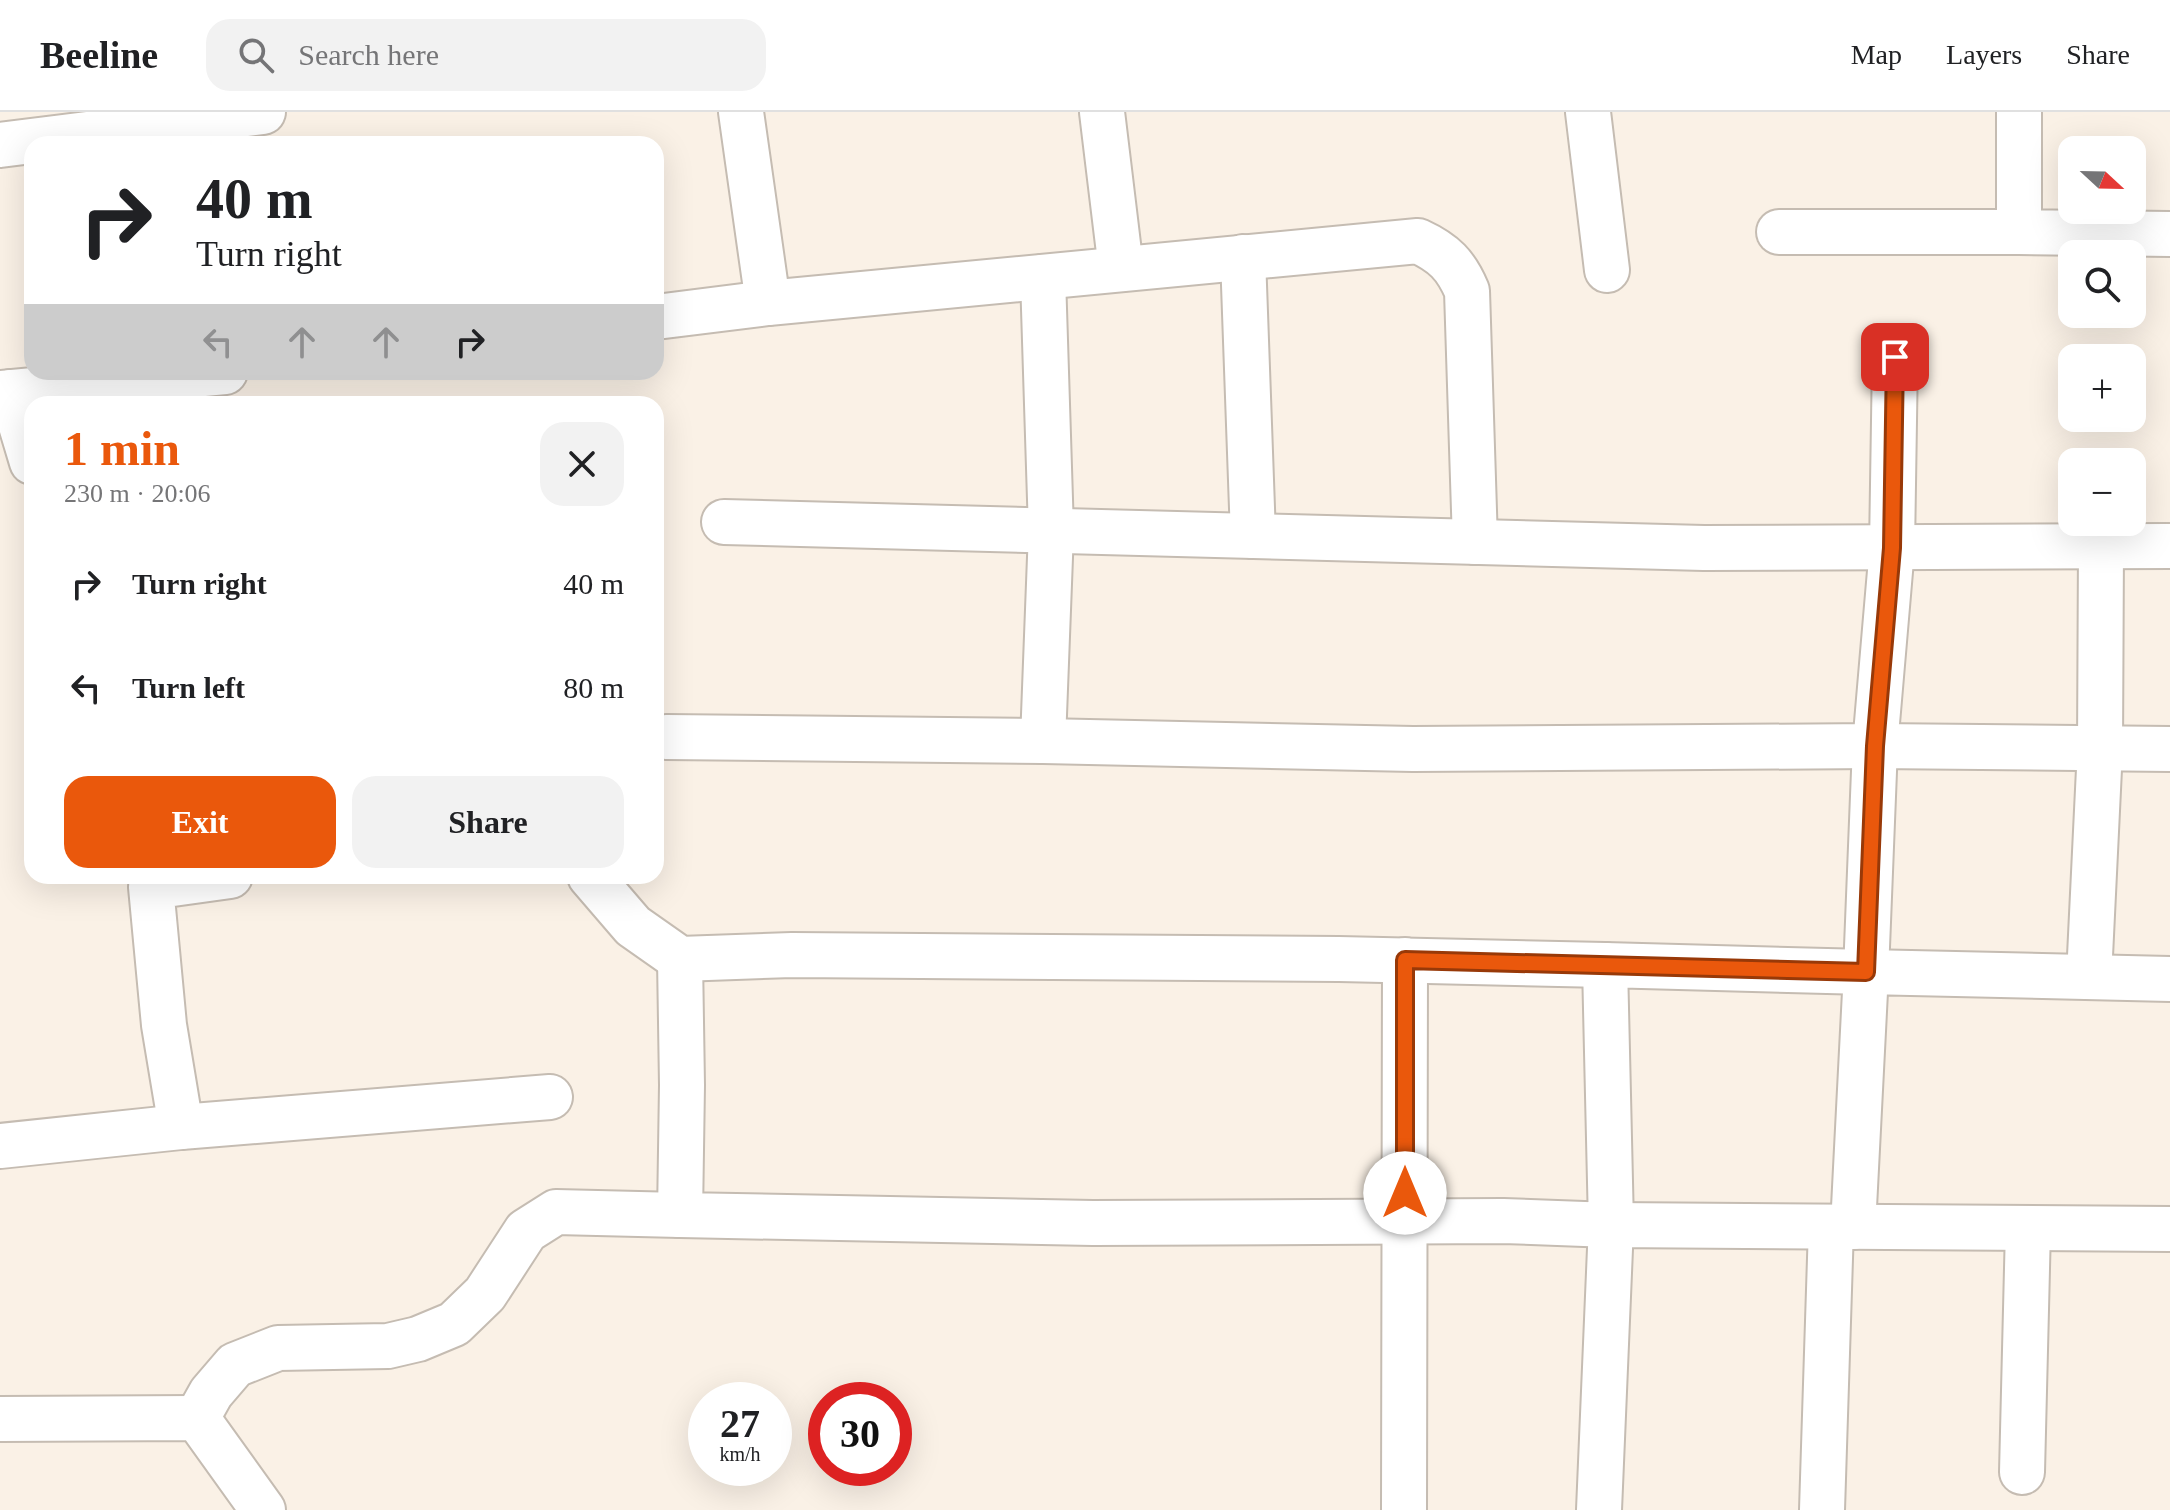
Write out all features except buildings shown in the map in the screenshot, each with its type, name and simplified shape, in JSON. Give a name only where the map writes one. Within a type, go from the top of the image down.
[{"type":"street","points":[[741,112],[768,303]]},
{"type":"street","points":[[1102,112],[1121,269]]},
{"type":"street","points":[[1588,112],[1607,270]]},
{"type":"street","points":[[2019,112],[2019,232]]},
{"type":"street","points":[[68,136],[240,113]]},
{"type":"street","points":[[0,145],[24,142]]},
{"type":"street","points":[[1779,232],[2170,234]]},
{"type":"street","points":[[664,316],[768,303],[1418,241],[1438,250],[1458,269],[1467,291],[1475,542]]},
{"type":"street","points":[[1243,257],[1253,536]]},
{"type":"street","points":[[1043,277],[1051,531],[1043,741]]},
{"type":"street","points":[[1822,1510],[1842,1227],[1866,972],[1875,746],[1892,548],[1895,357]]},
{"type":"street","points":[[24,441],[6,393],[142,380]]},
{"type":"street","points":[[724,522],[1704,548],[2170,546]]},
{"type":"street","points":[[2089,977],[2100,748],[2101,546]]},
{"type":"street","points":[[666,737],[1413,749],[1875,746],[2170,749]]},
{"type":"street","points":[[150,884],[164,1025],[181,1127]]},
{"type":"street","points":[[597,884],[633,926],[680,959],[792,955],[1405,960],[2170,979]]},
{"type":"street","points":[[680,959],[680,1215]]},
{"type":"street","points":[[1404,1510],[1405,960]]},
{"type":"street","points":[[1599,1510],[1611,1225],[1605,965]]},
{"type":"street","points":[[0,1146],[181,1127],[550,1097]]},
{"type":"street","points":[[197,1418],[211,1393],[235,1365],[278,1348],[388,1346],[418,1339],[454,1324],[485,1294],[526,1231],[556,1212],[1093,1223],[1503,1221],[1611,1225],[2170,1229]]},
{"type":"street","points":[[2022,1472],[2028,1228]]},
{"type":"street","points":[[0,1419],[197,1418]]},
{"type":"street","points":[[197,1418],[263,1510]]},
{"type":"route","points":[[1405,1193],[1405,960],[1866,972],[1875,746],[1892,548],[1895,357]]}]
